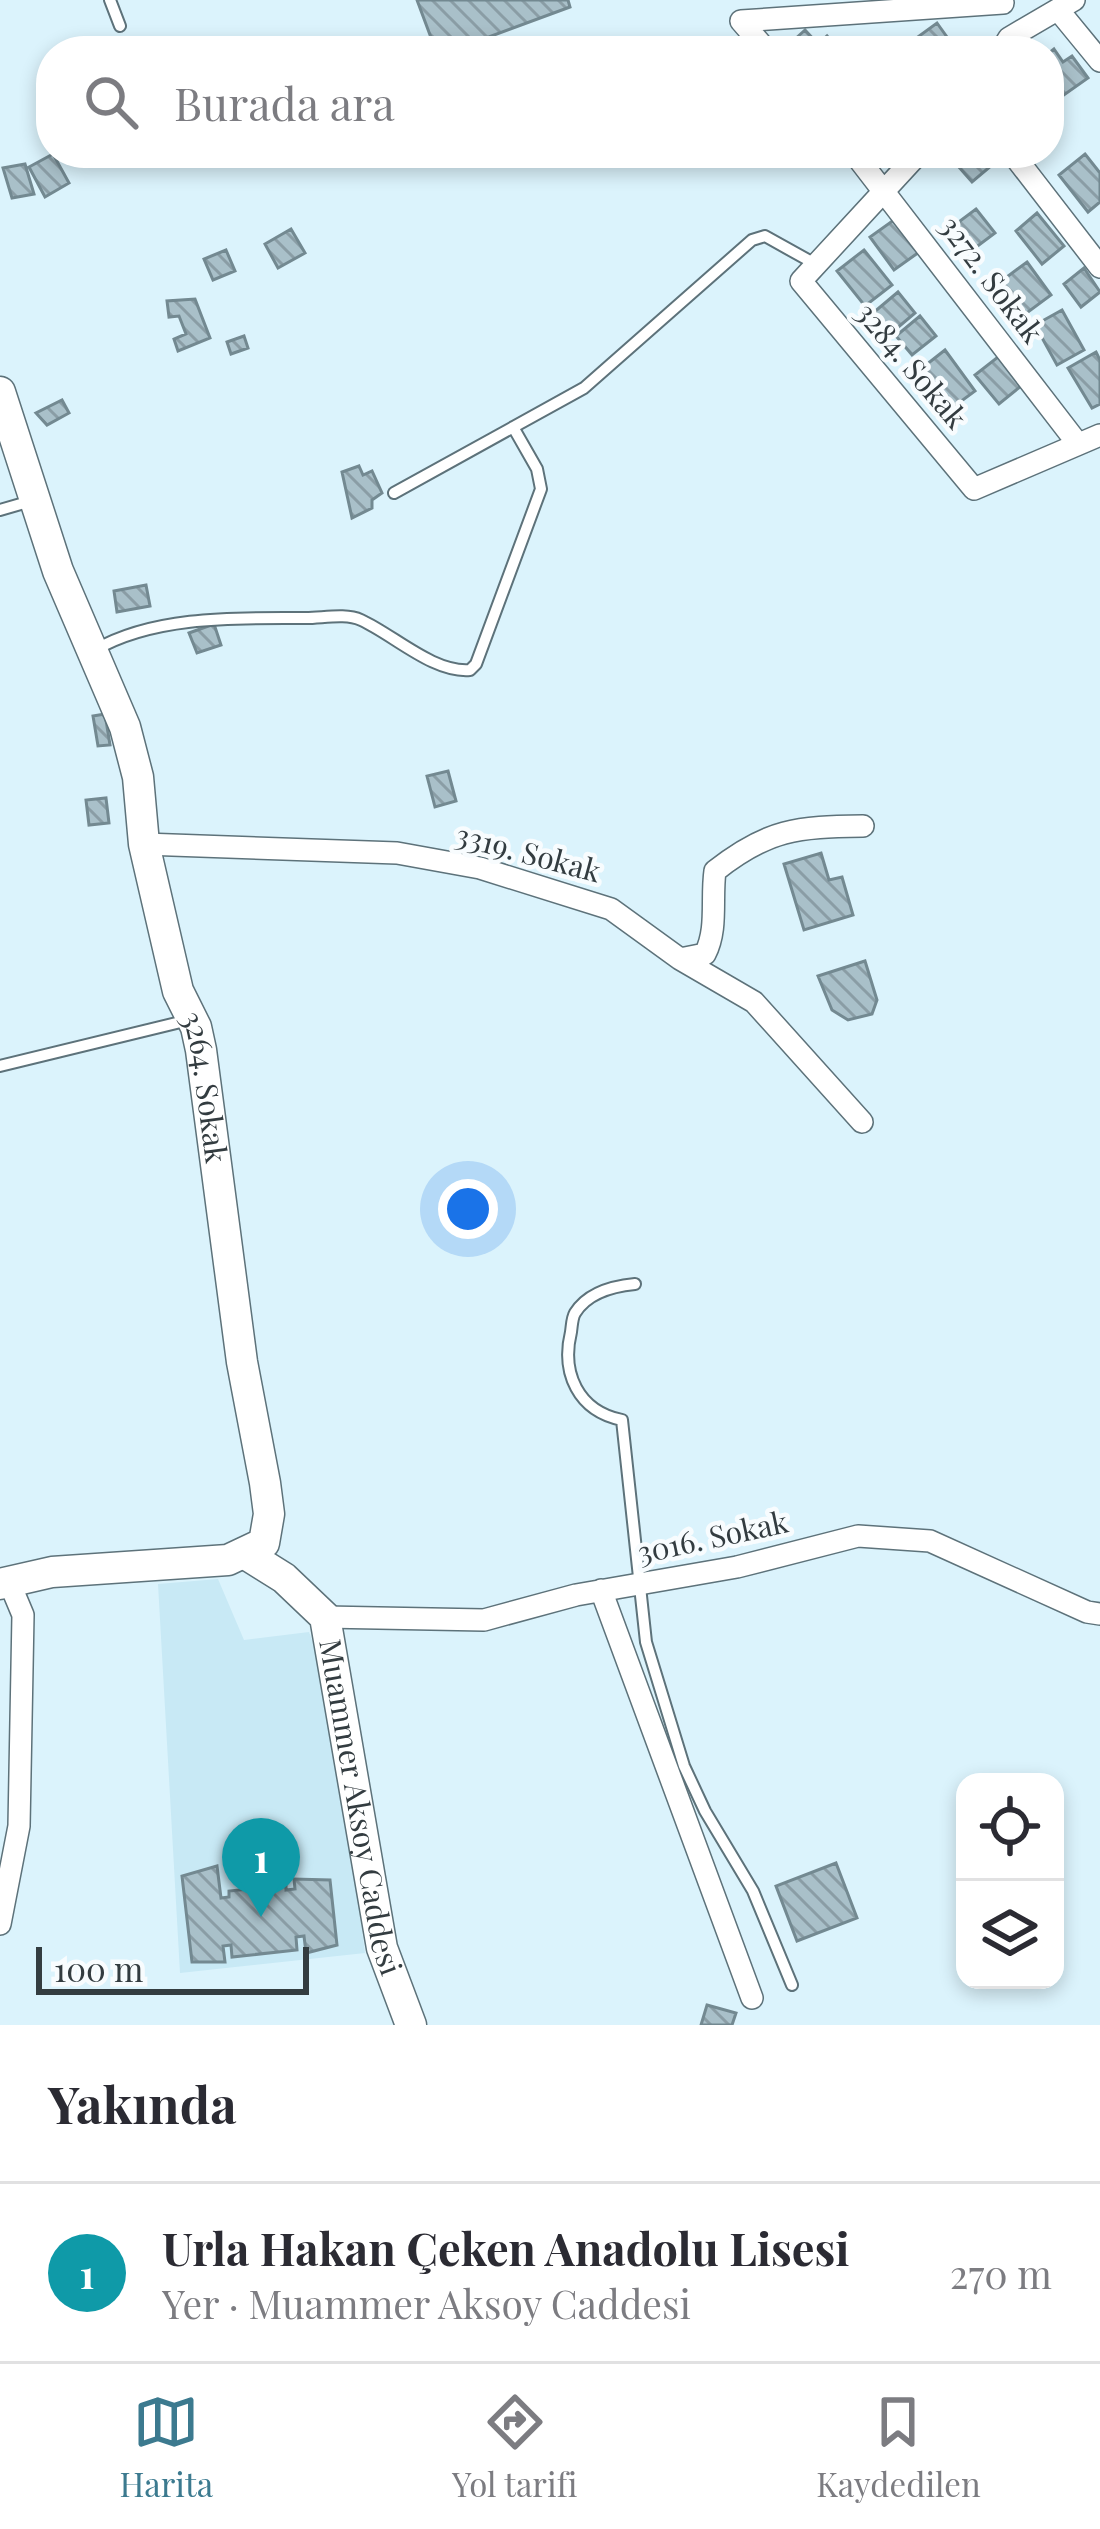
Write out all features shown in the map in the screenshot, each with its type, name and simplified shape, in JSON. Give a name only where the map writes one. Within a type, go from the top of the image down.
[{"type":"street","points":[[754,36],[741,21],[1003,1],[1005,36]]},
{"type":"street","points":[[1018,36],[1066,6],[1100,61]]},
{"type":"street","name":"3272. Sokak","points":[[867,168],[1078,444]]},
{"type":"street","points":[[809,273],[906,168]]},
{"type":"street","points":[[1024,168],[1100,267]]},
{"type":"street","name":"3284. Sokak","points":[[809,273],[974,489],[1078,444]]},
{"type":"street","name":"3264. Sokak","points":[[0,392],[33,501],[124,728],[138,777],[144,844],[178,991],[201,1050],[242,1362],[268,1514],[264,1543],[244,1553]]},
{"type":"street","points":[[1078,444],[1100,435]]},
{"type":"street","points":[[680,959],[705,954],[714,936],[710,905],[716,871],[749,844],[805,826],[863,826]]},
{"type":"street","name":"3319. Sokak","points":[[144,844],[397,854],[480,868],[611,909],[680,959],[754,1002],[862,1122]]},
{"type":"street","name":"3016. Sokak","points":[[325,1617],[484,1620],[601,1590],[737,1567],[858,1536],[930,1541],[1100,1614]]},
{"type":"street","points":[[0,1924],[19,1826],[23,1615],[5,1584],[52,1571],[228,1560],[244,1553]]},
{"type":"street","name":"Muammer Aksoy Caddesi","points":[[244,1553],[284,1578],[325,1617],[382,1948],[411,2025]]},
{"type":"street","points":[[601,1590],[752,1998]]},
{"type":"lane","points":[[110,0],[120,26]]},
{"type":"lane","points":[[394,493],[584,388],[752,240],[765,236],[809,273]]},
{"type":"lane","points":[[93,652],[109,642],[144,633],[222,619],[356,617],[428,658],[460,671],[470,670],[541,489],[537,470],[513,427]]},
{"type":"lane","points":[[0,510],[33,501]]},
{"type":"lane","points":[[0,1066],[192,1019]]},
{"type":"lane","points":[[635,1284],[607,1287],[575,1312],[565,1356],[577,1395],[604,1416],[622,1420],[646,1642],[684,1766],[753,1891],[792,1984]]},
{"type":"shaded area","points":[[218,1579],[244,1640],[309,1632],[331,1692],[365,1953],[180,1973],[158,1584]]},
{"type":"building","points":[[417,0],[568,0],[570,7],[492,36],[430,36]]},
{"type":"building","points":[[937,23],[946,36],[919,36]]},
{"type":"building","points":[[1072,56],[1088,78],[1064,95],[1064,61]]},
{"type":"building","points":[[1085,154],[1100,173],[1100,202],[1088,212],[1059,175]]},
{"type":"building","points":[[36,163],[36,168],[61,168],[69,183],[45,197],[29,167]]},
{"type":"building","points":[[25,164],[34,194],[12,198],[3,168]]},
{"type":"building","points":[[960,168],[989,168],[972,182]]},
{"type":"building","points":[[976,209],[995,233],[971,251],[952,227]]},
{"type":"building","points":[[1037,213],[1064,246],[1042,264],[1016,231]]},
{"type":"building","points":[[898,217],[922,250],[894,270],[870,237]]},
{"type":"building","points":[[291,229],[305,253],[278,268],[265,244]]},
{"type":"building","points":[[226,250],[235,271],[213,280],[204,259]]},
{"type":"building","points":[[864,250],[892,285],[865,306],[837,271]]},
{"type":"building","points":[[1027,262],[1051,295],[1024,315],[1000,282]]},
{"type":"building","points":[[1084,268],[1100,292],[1081,307],[1064,284]]},
{"type":"building","points":[[898,292],[915,313],[890,334],[873,313]]},
{"type":"building","points":[[195,299],[210,338],[178,351],[174,339],[186,334],[179,316],[169,317],[167,301]]},
{"type":"building","points":[[1062,310],[1084,350],[1057,365],[1035,325]]},
{"type":"building","points":[[920,316],[936,336],[912,355],[896,336]]},
{"type":"building","points":[[244,336],[248,348],[231,354],[227,342]]},
{"type":"building","points":[[945,350],[975,391],[952,408],[922,368]]},
{"type":"building","points":[[1096,352],[1100,404],[1092,408],[1068,368]]},
{"type":"building","points":[[1003,353],[1026,382],[999,404],[975,375]]},
{"type":"building","points":[[62,400],[69,413],[47,425],[36,413]]},
{"type":"building","points":[[359,466],[363,475],[372,471],[382,493],[372,500],[372,508],[352,518],[342,472]]},
{"type":"building","points":[[146,585],[150,606],[117,612],[114,591]]},
{"type":"building","points":[[214,624],[221,645],[197,653],[189,633]]},
{"type":"building","points":[[105,714],[110,745],[98,746],[93,716]]},
{"type":"building","points":[[448,771],[456,801],[435,807],[427,776]]},
{"type":"building","points":[[106,798],[109,823],[89,825],[86,800]]},
{"type":"building","points":[[821,853],[829,880],[842,877],[853,915],[804,930],[784,864]]},
{"type":"building","points":[[865,961],[877,1000],[872,1014],[848,1020],[832,1010],[818,976]]},
{"type":"building","points":[[836,1863],[857,1918],[797,1941],[776,1886]]},
{"type":"building","points":[[217,1866],[221,1898],[229,1897],[229,1891],[286,1885],[286,1890],[295,1889],[294,1879],[330,1880],[337,1945],[306,1953],[304,1936],[296,1937],[297,1950],[232,1957],[231,1945],[223,1946],[225,1962],[192,1962],[182,1876]]},
{"type":"building","points":[[707,2005],[736,2013],[732,2025],[701,2025]]},
{"type":"place","name":"Urla Hakan Çeken Anadolu Lisesi","points":[[261,1917]]}]
